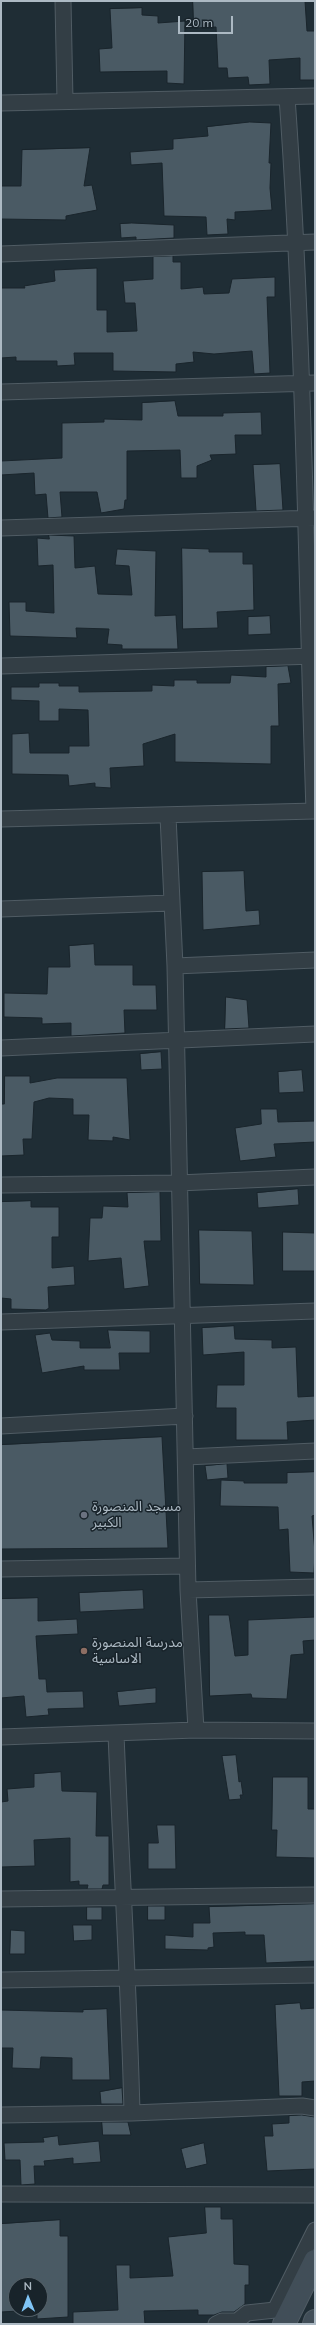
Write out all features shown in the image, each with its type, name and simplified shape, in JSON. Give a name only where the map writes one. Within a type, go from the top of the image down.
[{"type":"main road","points":[[284,2324],[315,2261]]},
{"type":"street","points":[[63,1],[65,101]]},
{"type":"street","points":[[1,104],[65,101],[315,96]]},
{"type":"street","points":[[1,819],[168,816],[315,811],[309,383],[287,97]]},
{"type":"street","points":[[1,254],[315,242]]},
{"type":"street","points":[[1,392],[309,383]]},
{"type":"street","points":[[1,528],[310,518]]},
{"type":"street","points":[[1,666],[312,656]]},
{"type":"street","points":[[168,816],[175,966],[178,1183],[186,1457],[187,1566],[196,1730]]},
{"type":"street","points":[[1,909],[171,903]]},
{"type":"street","points":[[175,966],[315,960]]},
{"type":"street","points":[[1,1048],[315,1034]]},
{"type":"street","points":[[1,1185],[178,1183],[315,1177]]},
{"type":"street","points":[[1,1322],[181,1317],[315,1311]]},
{"type":"street","points":[[1,1426],[185,1416]]},
{"type":"street","points":[[186,1457],[315,1451]]},
{"type":"street","points":[[1,1569],[187,1566]]},
{"type":"street","points":[[188,1590],[315,1587]]},
{"type":"street","points":[[1,1738],[196,1730],[315,1731]]},
{"type":"street","points":[[116,1734],[122,1897],[129,1978],[132,2113]]},
{"type":"street","points":[[1,1899],[315,1895]]},
{"type":"street","points":[[1,1980],[315,1975]]},
{"type":"street","points":[[1,2115],[132,2113],[302,2106],[315,2108]]},
{"type":"street","points":[[1,2194],[315,2195]]},
{"type":"street","points":[[216,2324],[222,2321],[237,2321],[247,2313],[275,2310],[315,2230]]},
{"type":"building","points":[[193,1],[305,1],[307,31],[315,31],[315,80],[300,80],[300,58],[269,60],[270,84],[249,85],[248,77],[228,78],[227,68],[218,68],[216,27],[194,28]]},
{"type":"building","points":[[142,8],[142,15],[158,16],[158,23],[185,21],[184,84],[167,83],[167,71],[100,72],[99,49],[112,48],[110,9]]},
{"type":"building","points":[[250,122],[271,123],[269,163],[271,163],[270,188],[272,210],[235,212],[235,220],[227,219],[228,234],[207,235],[206,217],[164,216],[162,163],[131,165],[130,152],[173,149],[173,139],[208,136],[207,127]]},
{"type":"building","points":[[90,148],[84,186],[92,185],[97,210],[66,216],[66,220],[1,219],[1,186],[21,186],[22,150]]},
{"type":"building","points":[[132,223],[174,225],[174,238],[136,240],[136,237],[121,238],[120,224]]},
{"type":"building","points":[[173,256],[173,262],[181,262],[181,289],[203,287],[204,294],[229,293],[232,279],[275,277],[275,297],[267,297],[270,373],[254,374],[252,351],[214,354],[193,352],[194,362],[176,364],[176,372],[113,371],[113,353],[74,353],[75,365],[57,366],[57,361],[16,361],[16,357],[1,358],[1,288],[25,288],[24,286],[55,281],[54,270],[97,268],[97,310],[107,310],[107,332],[137,331],[135,303],[125,303],[123,281],[153,279],[153,257]]},
{"type":"building","points":[[175,401],[178,416],[223,416],[223,413],[261,412],[262,435],[235,435],[236,454],[210,455],[212,460],[197,466],[197,478],[181,478],[180,450],[127,451],[127,500],[125,500],[124,509],[101,513],[97,492],[60,492],[62,517],[48,518],[46,494],[35,495],[34,473],[1,475],[1,461],[62,458],[62,423],[104,422],[104,419],[142,420],[142,403]]},
{"type":"building","points":[[280,464],[283,510],[256,511],[253,465]]},
{"type":"building","points":[[49,535],[74,536],[75,568],[95,566],[98,594],[132,595],[129,566],[115,565],[117,549],[156,551],[155,616],[176,615],[178,649],[122,649],[122,645],[107,644],[109,629],[76,628],[77,638],[10,636],[9,602],[26,602],[26,611],[54,613],[53,565],[38,566],[37,538],[49,539]]},
{"type":"building","points":[[182,548],[209,549],[209,552],[243,552],[243,564],[253,564],[254,610],[217,612],[218,628],[183,629]]},
{"type":"building","points":[[270,616],[271,634],[248,635],[248,617]]},
{"type":"building","points":[[288,666],[291,683],[278,684],[279,726],[271,726],[271,764],[175,762],[175,734],[143,744],[144,766],[110,768],[111,788],[95,787],[95,783],[69,786],[68,775],[12,774],[12,734],[29,733],[30,753],[69,753],[69,746],[89,746],[88,710],[59,709],[59,721],[39,721],[39,701],[11,700],[11,687],[39,687],[39,683],[59,683],[59,686],[79,686],[79,692],[152,691],[152,685],[174,686],[174,680],[197,680],[197,683],[230,683],[231,675],[266,677],[266,667]]},
{"type":"building","points":[[244,871],[246,911],[259,910],[260,925],[203,930],[202,872]]},
{"type":"building","points":[[94,944],[95,965],[133,965],[133,985],[156,985],[157,1010],[124,1010],[125,1033],[71,1036],[71,1023],[42,1024],[42,1018],[4,1017],[4,993],[47,994],[48,967],[70,967],[69,946]]},
{"type":"building","points":[[226,997],[247,1000],[249,1028],[225,1029]]},
{"type":"building","points":[[161,1052],[162,1069],[141,1070],[140,1054]]},
{"type":"building","points":[[302,1070],[304,1092],[279,1093],[278,1072]]},
{"type":"building","points":[[5,1076],[30,1076],[30,1083],[57,1078],[127,1078],[130,1140],[113,1137],[113,1141],[88,1140],[89,1115],[73,1115],[73,1099],[49,1098],[34,1102],[32,1139],[23,1139],[24,1155],[1,1156],[1,1104],[4,1104]]},
{"type":"building","points":[[261,1109],[277,1109],[278,1122],[315,1121],[315,1142],[274,1144],[276,1157],[240,1161],[235,1128],[261,1124]]},
{"type":"building","points":[[298,1189],[299,1205],[258,1208],[257,1193]]},
{"type":"building","points":[[160,1192],[161,1241],[144,1241],[149,1286],[124,1289],[121,1258],[88,1261],[90,1218],[102,1218],[103,1206],[128,1207],[127,1193]]},
{"type":"building","points":[[31,1201],[31,1207],[59,1207],[59,1237],[52,1237],[52,1268],[74,1266],[75,1285],[48,1287],[49,1308],[46,1310],[11,1309],[11,1299],[1,1298],[1,1202]]},
{"type":"building","points":[[199,1230],[252,1231],[254,1285],[200,1284]]},
{"type":"building","points":[[283,1232],[315,1233],[315,1271],[283,1271]]},
{"type":"building","points":[[234,1326],[235,1339],[272,1340],[272,1348],[296,1347],[298,1397],[315,1396],[315,1420],[287,1422],[288,1440],[236,1440],[236,1408],[216,1408],[217,1385],[244,1385],[244,1352],[203,1355],[202,1328]]},
{"type":"building","points":[[108,1330],[150,1331],[150,1353],[119,1353],[120,1370],[84,1370],[84,1366],[42,1373],[35,1335],[50,1333],[52,1340],[80,1341],[80,1348],[110,1348]]},
{"type":"building","name":"مسجد المنصورة الكبير","points":[[162,1437],[168,1548],[1,1549],[1,1445]]},
{"type":"building","points":[[227,1464],[228,1478],[207,1480],[205,1466]]},
{"type":"building","points":[[315,1472],[315,1515],[312,1516],[315,1553],[314,1573],[290,1572],[288,1529],[279,1530],[278,1507],[220,1506],[221,1480],[244,1481],[244,1483],[287,1483],[287,1473]]},
{"type":"building","points":[[143,1590],[144,1609],[80,1612],[79,1593]]},
{"type":"building","points":[[38,1598],[38,1621],[77,1619],[78,1634],[36,1636],[39,1679],[46,1679],[47,1692],[83,1691],[84,1708],[48,1709],[49,1715],[26,1717],[24,1696],[1,1698],[1,1599]]},
{"type":"building","points":[[209,1615],[229,1615],[235,1656],[248,1655],[248,1620],[315,1617],[315,1640],[303,1641],[304,1654],[291,1655],[287,1699],[252,1698],[251,1694],[210,1696]]},
{"type":"building","points":[[156,1688],[156,1703],[119,1706],[117,1692]]},
{"type":"building","points":[[236,1755],[239,1782],[241,1781],[243,1795],[240,1795],[241,1799],[229,1800],[222,1756]]},
{"type":"building","points":[[61,1772],[62,1791],[97,1792],[96,1836],[109,1836],[109,1885],[103,1885],[102,1889],[87,1889],[88,1885],[79,1885],[79,1881],[70,1882],[70,1838],[34,1840],[35,1866],[1,1867],[1,1802],[8,1801],[7,1789],[34,1787],[34,1774]]},
{"type":"building","points":[[273,1777],[308,1777],[308,1809],[315,1809],[315,1858],[276,1857],[277,1830],[272,1830]]},
{"type":"building","points":[[157,1825],[175,1825],[176,1869],[148,1869],[148,1843],[158,1843]]},
{"type":"building","points":[[315,1904],[315,1961],[266,1963],[264,1935],[245,1935],[245,1932],[213,1933],[214,1947],[208,1948],[208,1950],[165,1949],[165,1935],[193,1937],[193,1923],[210,1923],[209,1907]]},
{"type":"building","points":[[148,1906],[165,1906],[165,1920],[148,1920]]},
{"type":"building","points":[[87,1907],[102,1907],[102,1920],[87,1920]]},
{"type":"building","points":[[73,1925],[92,1925],[92,1940],[74,1941]]},
{"type":"building","points":[[11,1930],[25,1931],[25,1954],[10,1954]]},
{"type":"building","points":[[300,2003],[301,2009],[315,2008],[315,2081],[302,2082],[302,2096],[279,2096],[275,2005]]},
{"type":"building","points":[[107,2009],[110,2080],[72,2080],[72,2058],[41,2057],[40,2069],[12,2068],[13,2048],[1,2048],[1,2010],[83,2012],[83,2010]]},
{"type":"building","points":[[122,2088],[123,2104],[101,2104],[100,2092]]},
{"type":"building","points":[[302,2115],[315,2117],[315,2169],[267,2171],[264,2136],[273,2136],[272,2124],[289,2123],[289,2116]]},
{"type":"building","points":[[102,2122],[128,2122],[131,2135],[103,2135]]},
{"type":"building","points":[[58,2136],[59,2145],[99,2141],[101,2162],[73,2164],[73,2158],[44,2161],[45,2166],[34,2166],[35,2184],[21,2185],[20,2160],[5,2160],[4,2143],[44,2142],[43,2138]]},
{"type":"building","points":[[204,2143],[207,2164],[186,2169],[181,2149]]},
{"type":"building","points":[[205,2207],[221,2207],[221,2219],[233,2219],[234,2264],[249,2265],[249,2285],[245,2285],[245,2304],[234,2312],[222,2312],[214,2315],[198,2315],[198,2310],[144,2311],[145,2324],[73,2324],[73,2312],[118,2310],[116,2265],[130,2265],[130,2278],[173,2276],[168,2237],[206,2233]]},
{"type":"building","points":[[60,2220],[60,2236],[68,2236],[68,2317],[37,2319],[37,2317],[48,2317],[48,2277],[8,2277],[8,2312],[1,2312],[1,2224]]},
{"type":"place","name":"مسجد المنصورة الكبير","points":[[84,1515]]},
{"type":"place","name":"مدرسة المنصورة الاساسية","points":[[84,1651]]}]
